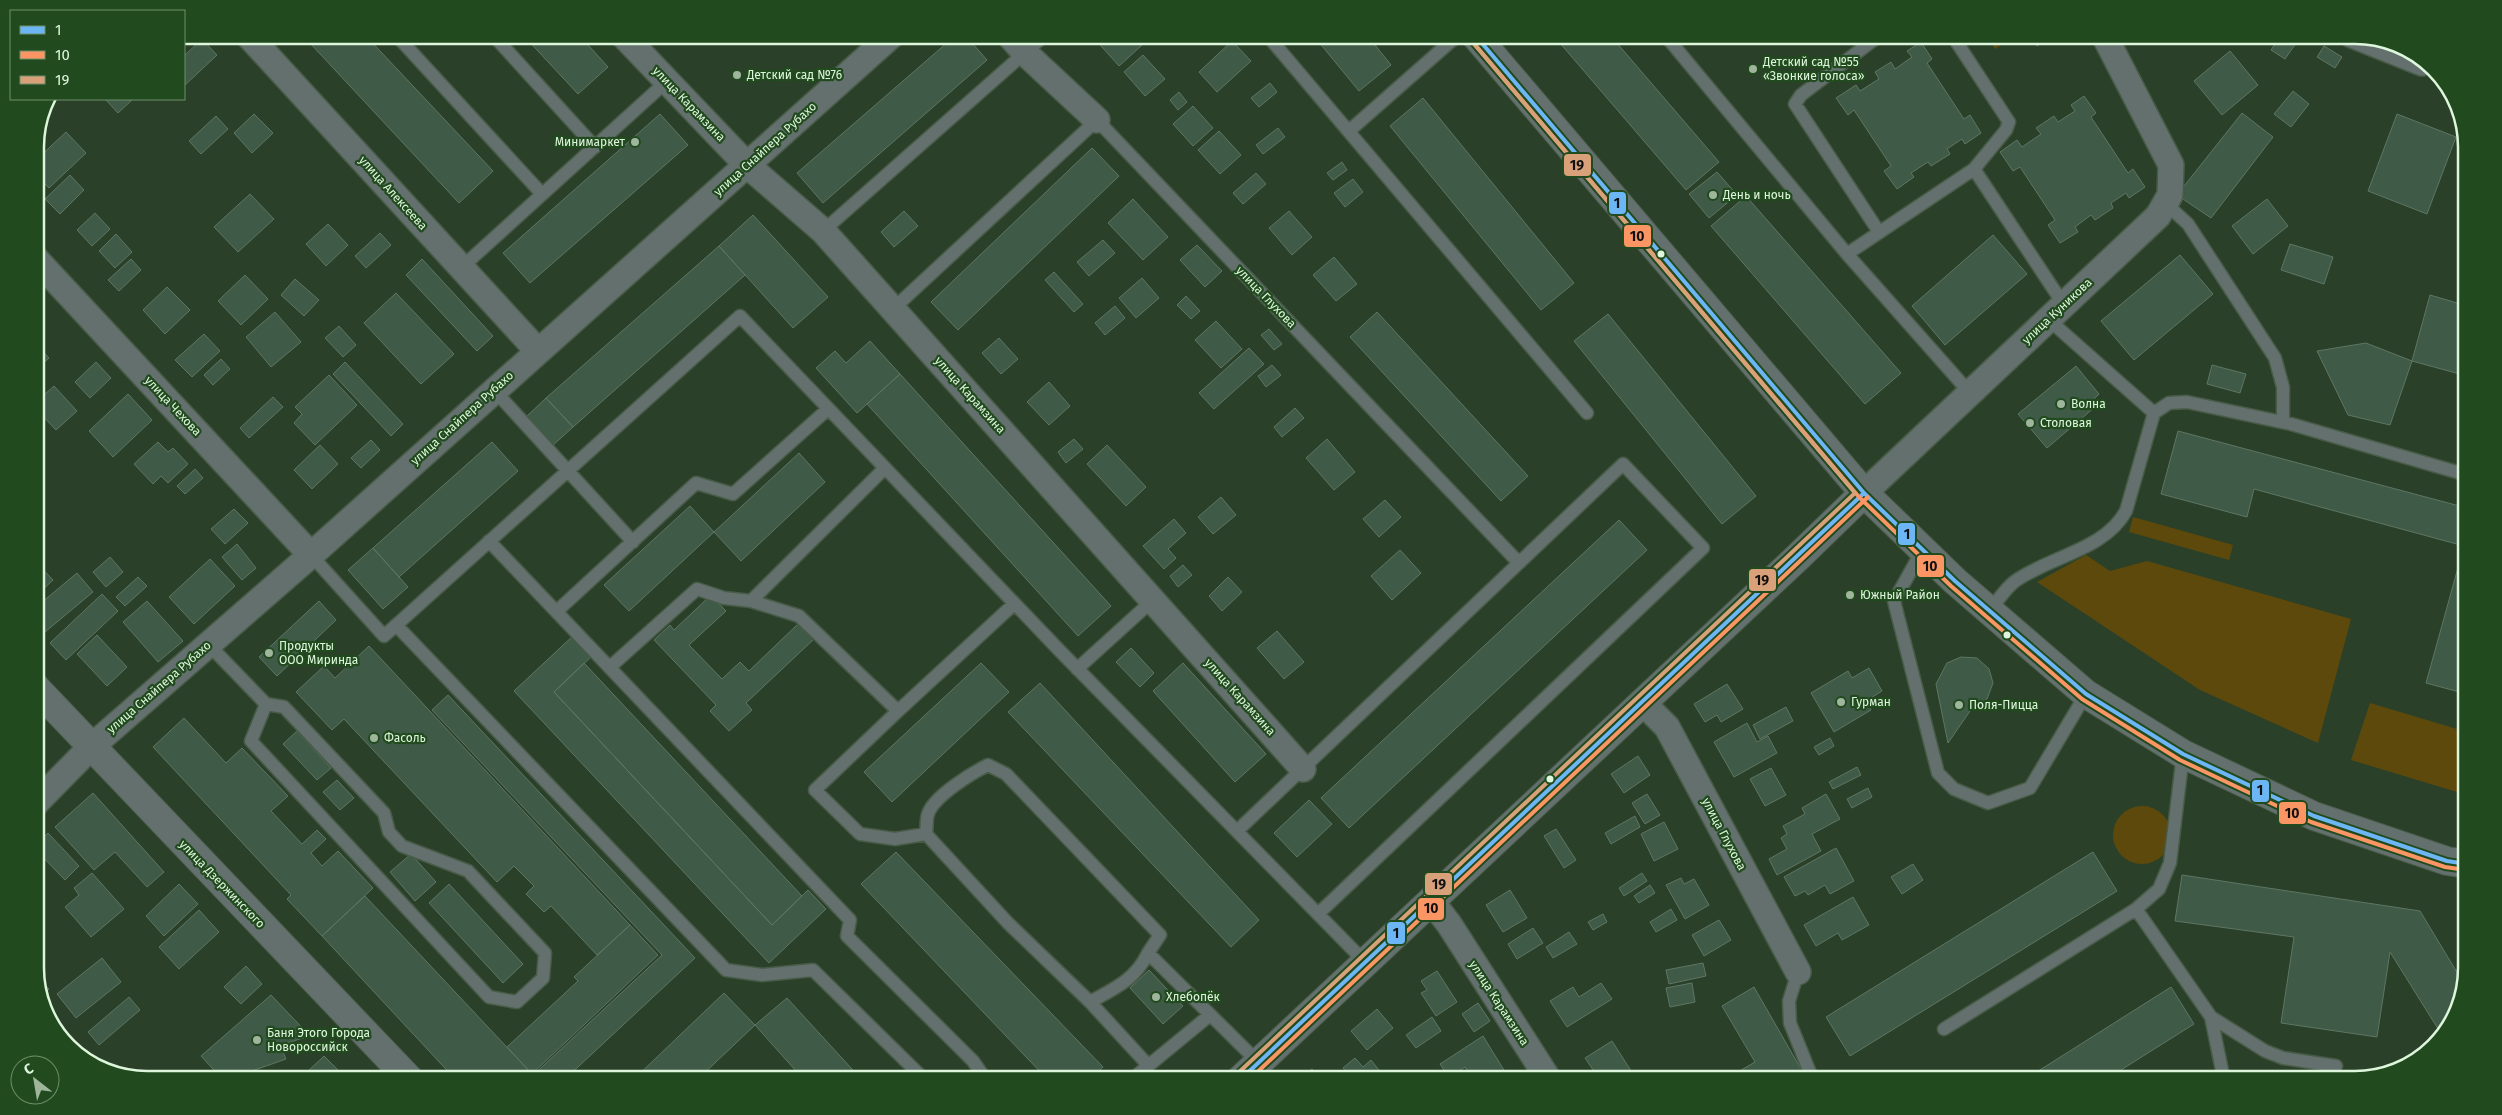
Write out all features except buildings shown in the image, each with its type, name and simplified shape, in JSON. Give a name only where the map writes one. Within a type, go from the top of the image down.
[{"type":"street","name":"улица Алексеева","points":[[264,44],[461,268],[537,350]]},
{"type":"street","name":"улица Карамзина","points":[[631,44],[748,165],[823,231],[1303,768]]},
{"type":"street","name":"улица Снайпера Рубахо","points":[[44,795],[91,747],[310,555],[537,350],[748,165],[882,44]]},
{"type":"street","name":"улица Глухова","points":[[1017,44],[1097,120]]},
{"type":"street","points":[[1482,44],[1864,493],[1922,551],[2086,694],[2183,754],[2314,816],[2447,861],[2458,863]]},
{"type":"street","name":"улица Куникова","points":[[1250,1071],[1432,902],[2158,216],[2170,195],[2171,165],[2109,44]]},
{"type":"street","points":[[2382,47],[2397,53]]},
{"type":"street","name":"улица Чехова","points":[[44,268],[310,555]]},
{"type":"street","name":"улица Дзержинского","points":[[44,697],[401,1071]]},
{"type":"street","name":"улица Глухова","points":[[1642,702],[1667,727],[1798,972]]},
{"type":"street","name":"улица Карамзина","points":[[1432,902],[1449,924],[1543,1071]]},
{"type":"lane","points":[[404,44],[542,194]]},
{"type":"lane","points":[[501,44],[595,147]]},
{"type":"lane","points":[[823,231],[1017,44]]},
{"type":"lane","points":[[1275,44],[1587,413]]},
{"type":"lane","points":[[1349,131],[1448,44]]},
{"type":"lane","points":[[1672,44],[1847,254],[1970,393]]},
{"type":"lane","points":[[1868,44],[1796,99],[1795,104],[1879,232]]},
{"type":"lane","points":[[1847,254],[1974,170],[2006,130],[2009,122],[1958,44]]},
{"type":"lane","points":[[461,268],[666,82]]},
{"type":"lane","points":[[893,309],[1097,120]]},
{"type":"lane","name":"улица Глухова","points":[[1097,120],[1519,562]]},
{"type":"lane","points":[[1974,170],[2056,312],[2154,413]]},
{"type":"lane","points":[[2165,203],[2188,224],[2275,358],[2283,387],[2283,422]]},
{"type":"lane","points":[[310,555],[384,636],[740,316],[1014,604],[1366,963]]},
{"type":"lane","points":[[494,390],[633,542]]},
{"type":"lane","points":[[1989,611],[2014,582],[2100,539],[2121,521],[2126,511],[2154,413],[2169,404],[2188,402],[2283,422],[2458,472]]},
{"type":"lane","points":[[557,611],[696,483],[733,494],[828,409]]},
{"type":"lane","points":[[1237,831],[1622,464],[1703,548],[1318,914]]},
{"type":"lane","points":[[751,601],[885,468]]},
{"type":"lane","points":[[489,541],[850,920],[847,936],[973,1061],[980,1071]]},
{"type":"lane","points":[[1922,551],[1894,602],[1938,773],[1954,789],[1988,802],[2030,788],[2086,694]]},
{"type":"lane","points":[[610,667],[696,590],[724,598],[751,601],[799,616],[898,711]]},
{"type":"lane","points":[[1077,669],[1153,600]]},
{"type":"lane","points":[[926,834],[895,839],[860,834],[815,790],[1014,604]]},
{"type":"lane","points":[[396,625],[726,970],[762,975],[814,970],[916,1071]]},
{"type":"lane","points":[[208,644],[266,704],[284,707],[384,813],[389,832],[402,846],[468,871],[545,953],[543,978],[517,1002],[489,997],[251,741],[266,704]]},
{"type":"lane","points":[[1944,1029],[2136,910],[2159,889],[2170,863],[2183,754]]},
{"type":"lane","points":[[1090,1002],[1123,983],[1141,968],[1160,935],[1006,774],[988,765],[967,775],[945,794],[928,813],[926,834],[1008,923],[1090,1002],[1148,1065]]},
{"type":"lane","points":[[2136,910],[2211,1017],[2222,1071]]},
{"type":"lane","points":[[1148,953],[1210,1015],[1248,1071]]},
{"type":"lane","points":[[1798,972],[1789,1001],[1790,1023],[1809,1071]]},
{"type":"lane","points":[[1141,1071],[1210,1015]]},
{"type":"lane","points":[[2211,1017],[2283,1058],[2336,1066]]},
{"type":"shaded area","points":[[1992,44],[2003,44],[1995,49]]},
{"type":"shaded area","points":[[2133,517],[2233,545],[2229,560],[2129,532]]},
{"type":"shaded area","points":[[2086,555],[2110,571],[2147,561],[2351,619],[2318,743],[2200,690],[2037,582]]},
{"type":"shaded area","points":[[2370,703],[2458,729],[2458,792],[2351,760]]},
{"type":"shaded area","points":[[2136,806],[2148,806],[2163,814],[2171,829],[2171,841],[2163,856],[2148,864],[2136,864],[2121,856],[2113,841],[2113,829],[2121,814]]},
{"type":"transit line","name":"10","points":[[1474,44],[1859,497],[1951,586],[2082,699],[2180,760],[2311,822],[2445,867],[2458,869]]},
{"type":"transit line","name":"19","points":[[1240,1071],[1855,493],[1474,44]]},
{"type":"transit line","name":"1","points":[[1483,44],[1864,493],[1955,581],[2086,694],[2183,754],[2314,816],[2447,861],[2458,863]]},
{"type":"transit line","name":"1","points":[[1250,1071],[1864,493]]},
{"type":"transit line","name":"10","points":[[1259,1071],[1868,497]]},
{"type":"place","name":"Детский сад №55 «Звонкие голоса»","points":[[1753,69]]},
{"type":"place","name":"Детский сад №76","points":[[737,75]]},
{"type":"place","name":"Минимаркет","points":[[635,142]]},
{"type":"place","name":"День и ночь","points":[[1713,195]]},
{"type":"place","name":"Волна","points":[[2061,404]]},
{"type":"place","name":"Столовая","points":[[2030,423]]},
{"type":"place","name":"Южный Район","points":[[1850,595]]},
{"type":"place","name":"Продукты ООО Миринда","points":[[269,653]]},
{"type":"place","name":"Гурман","points":[[1841,702]]},
{"type":"place","name":"Поля-Пицца","points":[[1959,705]]},
{"type":"place","name":"Фасоль","points":[[374,738]]},
{"type":"place","name":"Хлебопёк","points":[[1156,997]]},
{"type":"place","name":"Баня Этого Города Новороссийск","points":[[257,1040]]}]
